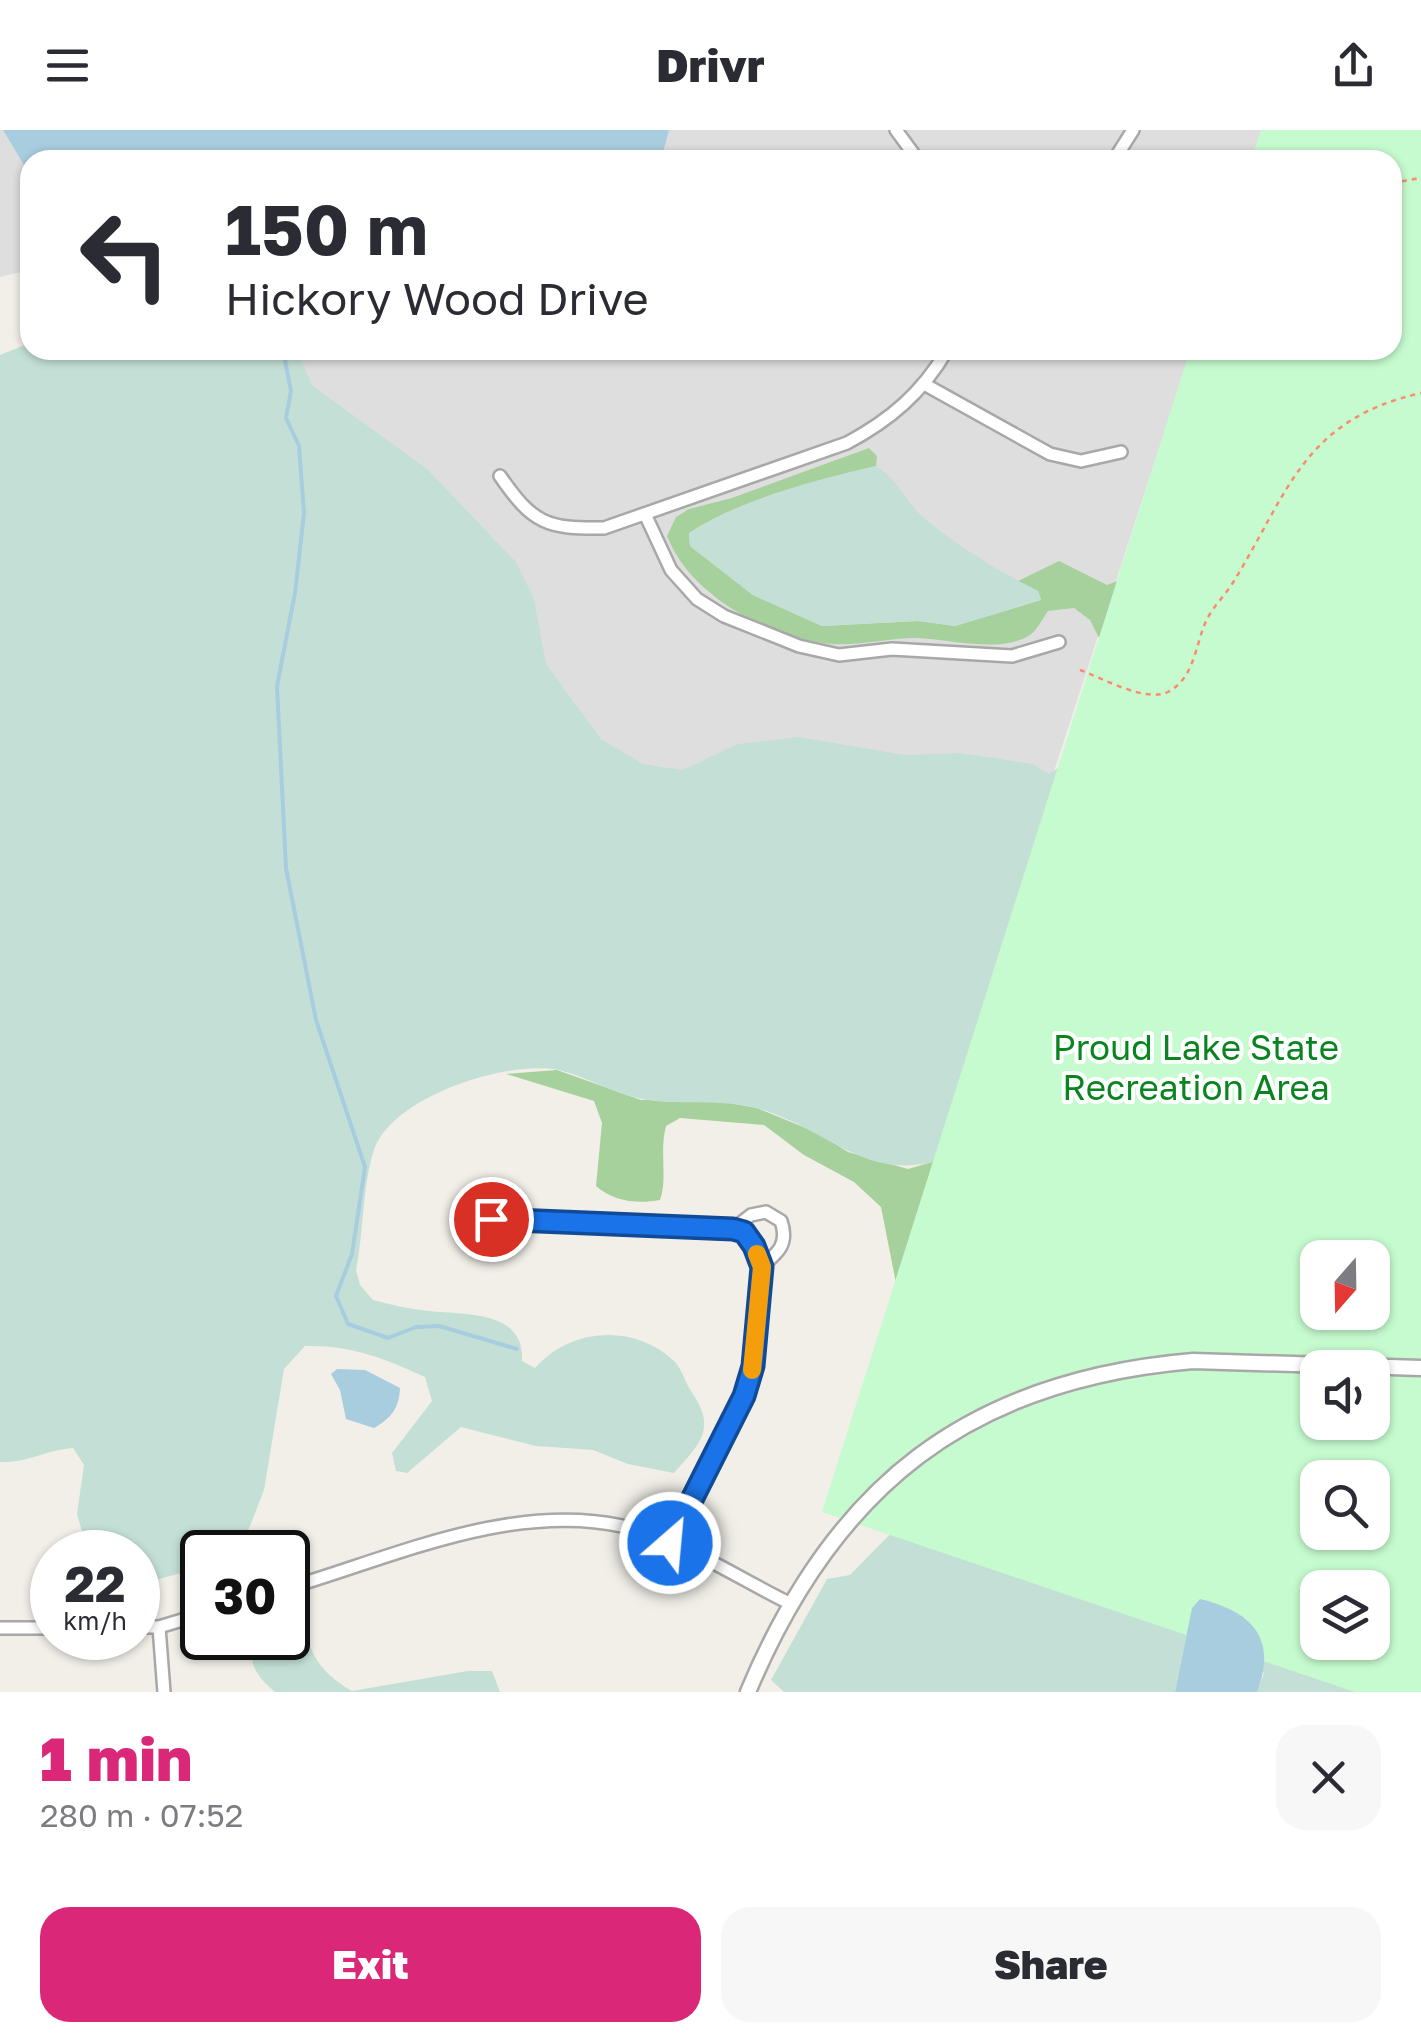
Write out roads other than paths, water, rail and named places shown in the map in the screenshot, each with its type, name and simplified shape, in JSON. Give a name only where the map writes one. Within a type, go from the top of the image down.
[{"type":"street","points":[[500,476],[519,504],[540,522],[564,529],[604,528],[847,443],[885,422],[924,384],[940,360]]},
{"type":"street","points":[[924,384],[1050,454],[1081,461],[1121,452]]},
{"type":"street","points":[[645,514],[671,570],[697,598],[724,616],[799,646],[839,656],[892,648],[1012,656],[1059,642]]},
{"type":"street","points":[[733,1229],[751,1215],[766,1212],[782,1221],[786,1234],[781,1250],[762,1267]]},
{"type":"street","points":[[491,1219],[733,1229],[744,1232],[754,1246],[762,1267],[750,1380],[670,1543]]},
{"type":"street","points":[[748,1692],[789,1603],[842,1528],[904,1467],[964,1426],[1036,1391],[1117,1370],[1193,1361],[1421,1368]]},
{"type":"street","points":[[310,1581],[457,1537],[520,1523],[584,1520],[624,1527],[670,1543],[789,1603]]},
{"type":"street","points":[[0,1628],[30,1628]]},
{"type":"street","points":[[160,1640],[164,1692]]},
{"type":"waterway","points":[[285,360],[291,391],[286,418],[299,446],[304,513],[295,593],[277,686],[286,868],[316,1020],[365,1167],[352,1254],[336,1296],[348,1324],[388,1338],[416,1327],[439,1326],[517,1349]]},
{"type":"park label","name":"Proud Lake State Recreation Area","points":[[1196,1068]]}]
